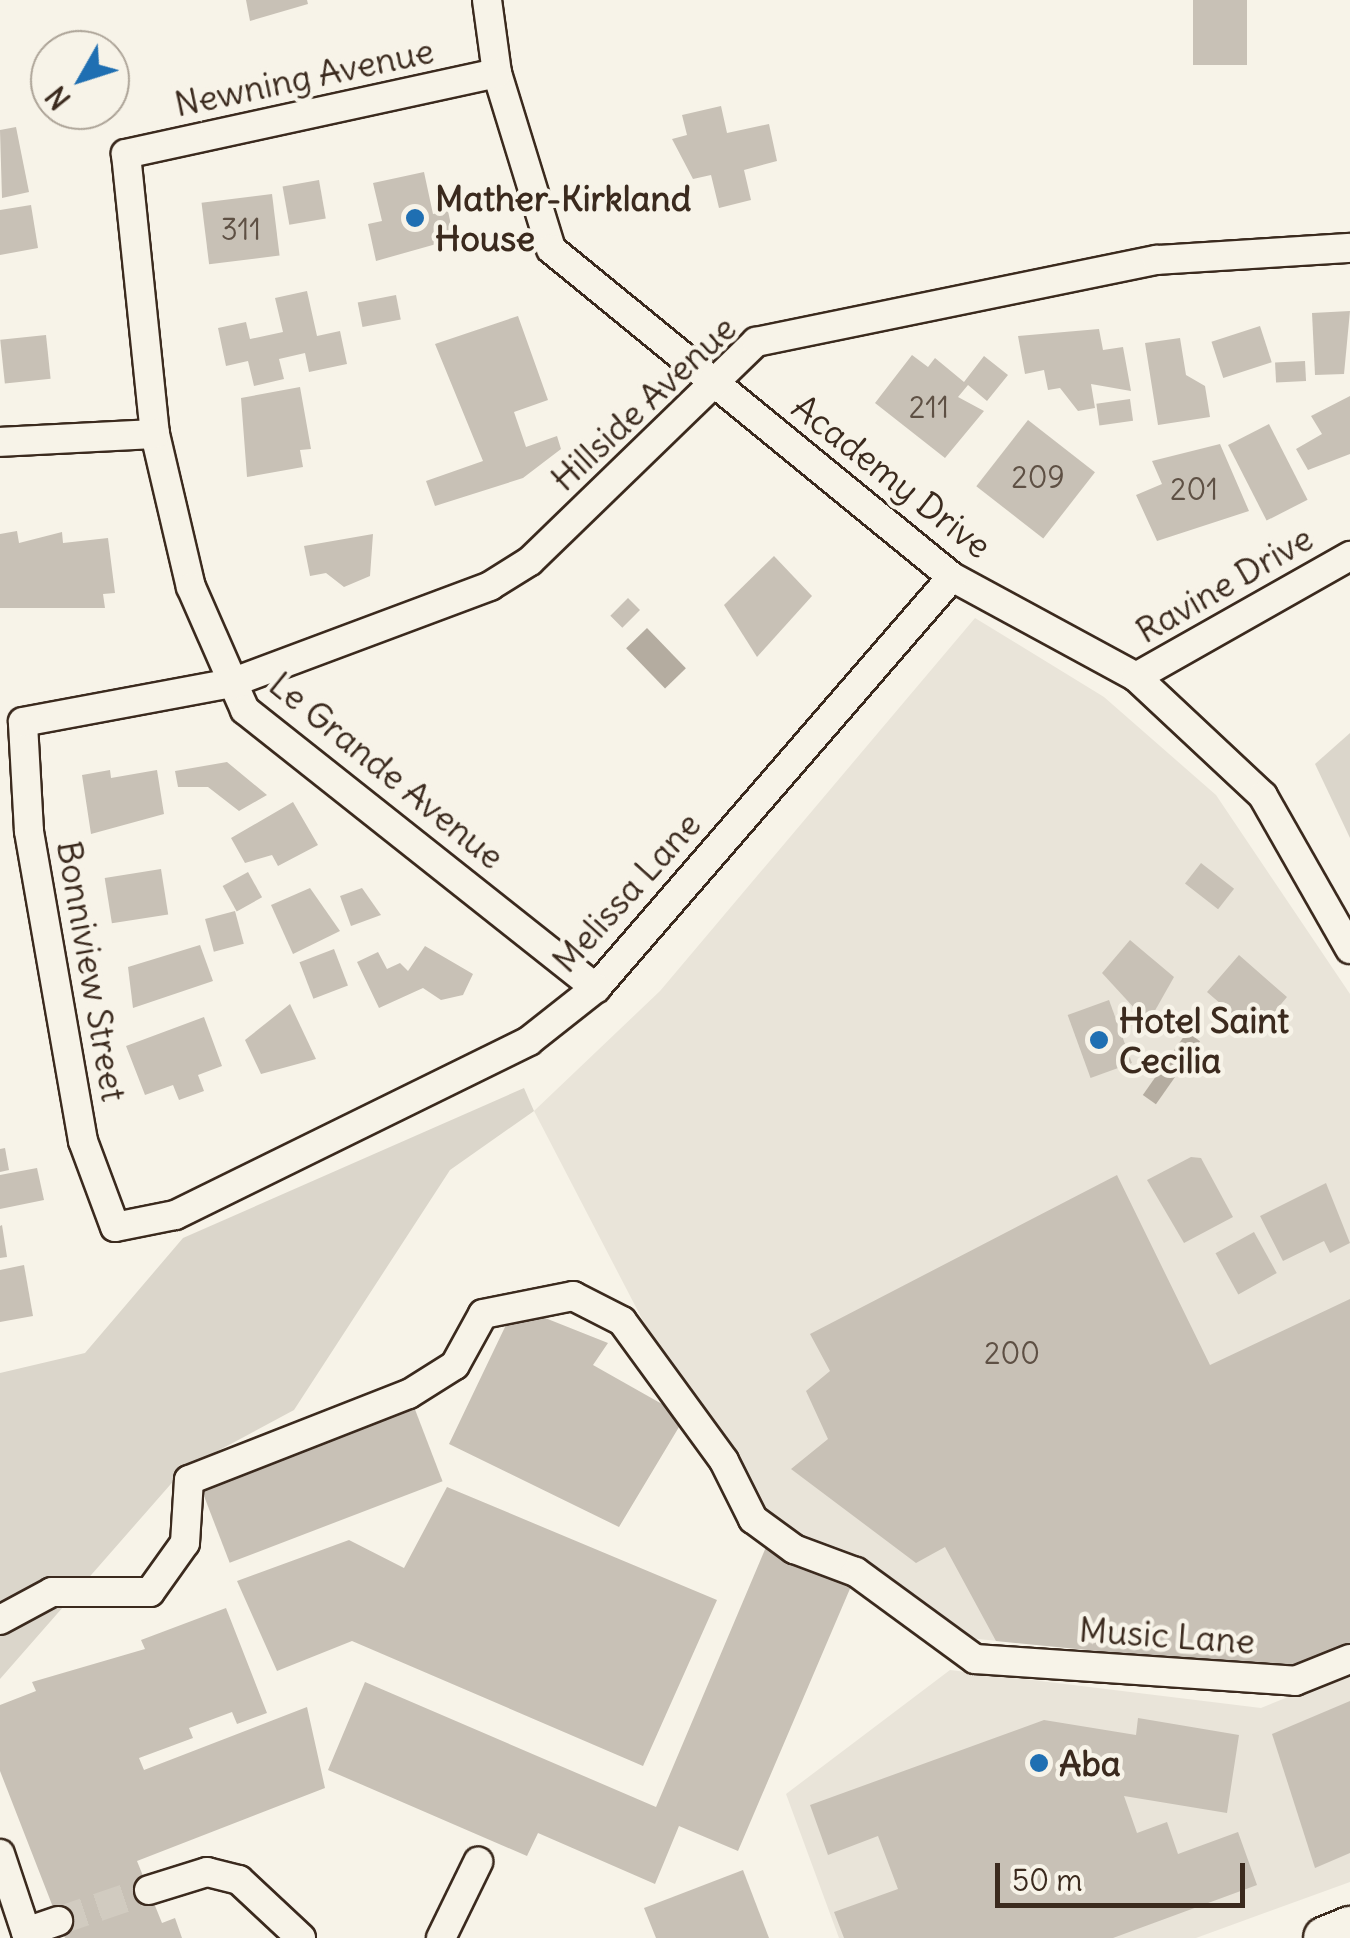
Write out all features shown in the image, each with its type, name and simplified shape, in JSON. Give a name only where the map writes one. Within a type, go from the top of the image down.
[{"type":"main road","points":[[1325,1938],[1350,1928]]},
{"type":"street","name":"Academy Drive","points":[[486,0],[497,73],[551,249],[952,577],[1136,677],[1263,796],[1350,949]]},
{"type":"street","name":"Newning Avenue","points":[[126,154],[497,73]]},
{"type":"street","name":"Le Grande Avenue","points":[[126,154],[155,434],[191,587],[245,710],[596,988]]},
{"type":"street","name":"Hillside Avenue","points":[[23,722],[231,683],[490,586],[530,562],[756,342],[1157,260],[1350,248]]},
{"type":"street","points":[[0,442],[155,434]]},
{"type":"street","name":"Ravine Drive","points":[[1136,677],[1350,556]]},
{"type":"street","name":"Melissa Lane","points":[[115,1227],[175,1215],[529,1040],[596,988],[952,577]]},
{"type":"street","name":"Bonniview Street","points":[[23,722],[29,831],[83,1142],[115,1227]]},
{"type":"street","name":"Music Lane","points":[[0,1620],[52,1592],[150,1592],[186,1543],[189,1480],[408,1394],[455,1366],[483,1314],[572,1296],[622,1321],[724,1462],[753,1519],[794,1550],[856,1572],[975,1659],[1295,1681],[1350,1660]]},
{"type":"street","points":[[0,1854],[27,1935],[58,1921]]},
{"type":"street","points":[[441,1938],[478,1862]]},
{"type":"street","points":[[149,1890],[208,1872],[239,1880],[301,1938]]},
{"type":"shaded area","points":[[975,618],[1104,697],[1216,795],[1350,994],[1350,1645],[1293,1670],[958,1637],[772,1521],[680,1392],[534,1111],[660,991]]},
{"type":"shaded area","points":[[647,628],[686,668],[665,688],[626,648]]},
{"type":"shaded area","points":[[1350,733],[1350,838],[1315,764]]},
{"type":"shaded area","points":[[1187,1032],[1200,1041],[1156,1104],[1143,1095]]},
{"type":"shaded area","points":[[524,1088],[534,1111],[450,1170],[294,1410],[184,1469],[0,1679],[0,1373],[85,1353],[183,1238]]},
{"type":"shaded area","points":[[950,1670],[1261,1708],[1350,1672],[1350,1882],[1196,1938],[839,1938],[786,1794]]},
{"type":"building","points":[[246,0],[307,0],[308,4],[250,21]]},
{"type":"building","points":[[1193,0],[1247,0],[1247,65],[1193,65]]},
{"type":"building","points":[[721,106],[727,133],[769,124],[777,161],[744,170],[751,200],[719,208],[711,175],[693,179],[672,139],[687,135],[682,115]]},
{"type":"building","points":[[16,127],[29,192],[2,198],[0,130]]},
{"type":"building","name":"Mather-Kirkland House","points":[[424,172],[433,214],[448,211],[454,239],[376,261],[368,224],[382,221],[373,183]]},
{"type":"building","points":[[319,180],[326,218],[289,225],[283,186]]},
{"type":"building","points":[[272,194],[280,256],[209,264],[202,203]]},
{"type":"building","points":[[31,205],[38,248],[0,255],[0,210]]},
{"type":"building","points":[[307,291],[317,336],[340,331],[347,364],[309,372],[305,353],[279,359],[284,379],[254,386],[248,361],[226,366],[218,328],[246,322],[250,339],[283,332],[275,298]]},
{"type":"building","points":[[396,295],[401,320],[362,327],[358,302]]},
{"type":"building","points":[[1350,311],[1344,374],[1315,375],[1312,313]]},
{"type":"building","points":[[518,316],[548,400],[514,412],[526,447],[557,436],[561,449],[523,478],[435,506],[426,481],[483,461],[435,344]]},
{"type":"building","points":[[1260,326],[1272,362],[1223,378],[1211,342]]},
{"type":"building","points":[[1099,329],[1103,350],[1123,347],[1131,391],[1091,384],[1095,408],[1078,411],[1060,388],[1048,390],[1044,370],[1025,374],[1018,336]]},
{"type":"building","points":[[46,335],[51,379],[5,384],[0,340]]},
{"type":"building","points":[[1180,338],[1186,375],[1205,386],[1210,417],[1158,425],[1145,343]]},
{"type":"building","points":[[912,355],[928,367],[935,358],[964,382],[984,356],[1008,375],[987,401],[968,385],[958,397],[984,411],[945,458],[875,403]]},
{"type":"building","points":[[1305,361],[1306,381],[1276,383],[1275,363]]},
{"type":"building","points":[[300,387],[311,449],[300,450],[303,467],[247,477],[241,398]]},
{"type":"building","points":[[1350,396],[1350,454],[1308,470],[1296,449],[1322,434],[1311,416]]},
{"type":"building","points":[[1130,399],[1133,421],[1099,426],[1096,404]]},
{"type":"building","points":[[1028,420],[1095,472],[1043,539],[976,486]]},
{"type":"building","points":[[1269,424],[1308,500],[1267,521],[1228,445]]},
{"type":"building","points":[[1220,444],[1249,511],[1157,541],[1136,495],[1162,484],[1152,461]]},
{"type":"building","points":[[17,531],[19,543],[62,532],[63,543],[108,538],[115,593],[103,594],[105,608],[0,608],[0,534]]},
{"type":"building","points":[[373,534],[370,576],[344,587],[326,573],[310,576],[304,546]]},
{"type":"building","points":[[774,556],[812,596],[757,657],[724,605]]},
{"type":"building","points":[[628,598],[640,610],[622,628],[610,616]]},
{"type":"building","points":[[227,762],[267,795],[239,811],[208,787],[178,787],[175,771]]},
{"type":"building","points":[[110,770],[111,778],[157,770],[164,814],[91,834],[82,775]]},
{"type":"building","points":[[293,802],[318,845],[278,866],[272,855],[245,863],[231,838]]},
{"type":"building","points":[[1201,863],[1234,889],[1218,909],[1185,883]]},
{"type":"building","points":[[161,869],[168,914],[112,923],[105,878]]},
{"type":"building","points":[[248,872],[262,897],[237,911],[223,886]]},
{"type":"building","points":[[310,888],[340,931],[293,954],[271,905]]},
{"type":"building","points":[[362,888],[381,915],[351,926],[340,896]]},
{"type":"building","points":[[235,911],[244,944],[214,952],[205,919]]},
{"type":"building","name":"Hotel Saint Cecilia","points":[[1130,940],[1174,977],[1148,1023],[1102,973]]},
{"type":"building","points":[[200,945],[213,981],[133,1008],[128,967]]},
{"type":"building","points":[[425,946],[473,974],[463,995],[441,1000],[423,988],[379,1008],[357,962],[378,952],[387,969],[400,963],[408,971]]},
{"type":"building","points":[[334,949],[348,985],[313,999],[299,962]]},
{"type":"building","name":"Hotel Saint Cecilia","points":[[1239,955],[1287,997],[1266,1022],[1254,1011],[1243,1023],[1207,992]]},
{"type":"building","name":"Hotel Saint Cecilia","points":[[1109,1000],[1132,1063],[1091,1078],[1068,1015]]},
{"type":"building","points":[[290,1004],[316,1059],[261,1074],[245,1040]]},
{"type":"building","points":[[204,1017],[222,1066],[198,1075],[204,1091],[179,1100],[173,1085],[145,1095],[126,1046]]},
{"type":"building","points":[[5,1148],[9,1170],[0,1172],[0,1149]]},
{"type":"building","points":[[1191,1157],[1201,1158],[1233,1217],[1184,1243],[1147,1180]]},
{"type":"building","points":[[37,1168],[44,1200],[0,1209],[0,1175]]},
{"type":"building","points":[[1117,1175],[1210,1365],[1350,1299],[1350,1645],[1293,1670],[996,1641],[945,1547],[916,1563],[791,1469],[828,1439],[806,1391],[830,1371],[810,1334]]},
{"type":"building","points":[[1326,1183],[1350,1243],[1330,1253],[1324,1241],[1283,1261],[1260,1216]]},
{"type":"building","points":[[0,1226],[7,1257],[0,1258]]},
{"type":"building","points":[[1254,1232],[1277,1273],[1238,1294],[1216,1253]]},
{"type":"building","points":[[24,1265],[33,1316],[0,1322],[0,1270]]},
{"type":"building","points":[[515,1306],[608,1343],[593,1365],[685,1417],[619,1527],[449,1444]]},
{"type":"building","points":[[411,1399],[443,1481],[230,1563],[198,1481]]},
{"type":"building","points":[[447,1487],[717,1600],[643,1766],[352,1641],[277,1671],[237,1581],[349,1540],[404,1568]]},
{"type":"building","points":[[766,1547],[852,1584],[738,1851],[679,1826],[655,1884],[538,1833],[527,1856],[328,1770],[365,1682],[656,1807]]},
{"type":"building","points":[[226,1608],[267,1713],[237,1724],[232,1712],[189,1728],[193,1738],[139,1758],[144,1770],[307,1707],[325,1788],[137,1861],[162,1923],[175,1918],[182,1938],[65,1938],[0,1771],[0,1705],[36,1691],[32,1682],[145,1649],[141,1640]]},
{"type":"building","points":[[1350,1701],[1350,1853],[1315,1868],[1272,1734]]},
{"type":"building","points":[[1138,1718],[1239,1735],[1227,1813],[1124,1796],[1137,1833],[1167,1822],[1178,1854],[1238,1832],[1257,1885],[1113,1938],[844,1938],[834,1912],[898,1889],[878,1836],[828,1855],[810,1805],[1044,1720],[1136,1735]]},
{"type":"building","points":[[743,1870],[769,1938],[656,1938],[644,1908]]},
{"type":"tunnel","points":[[58,1921],[149,1890]]},
{"type":"place","name":"Mather-Kirkland House","points":[[415,218]]},
{"type":"place","name":"Hotel Saint Cecilia","points":[[1099,1040]]},
{"type":"place","name":"Aba","points":[[1039,1763]]}]
